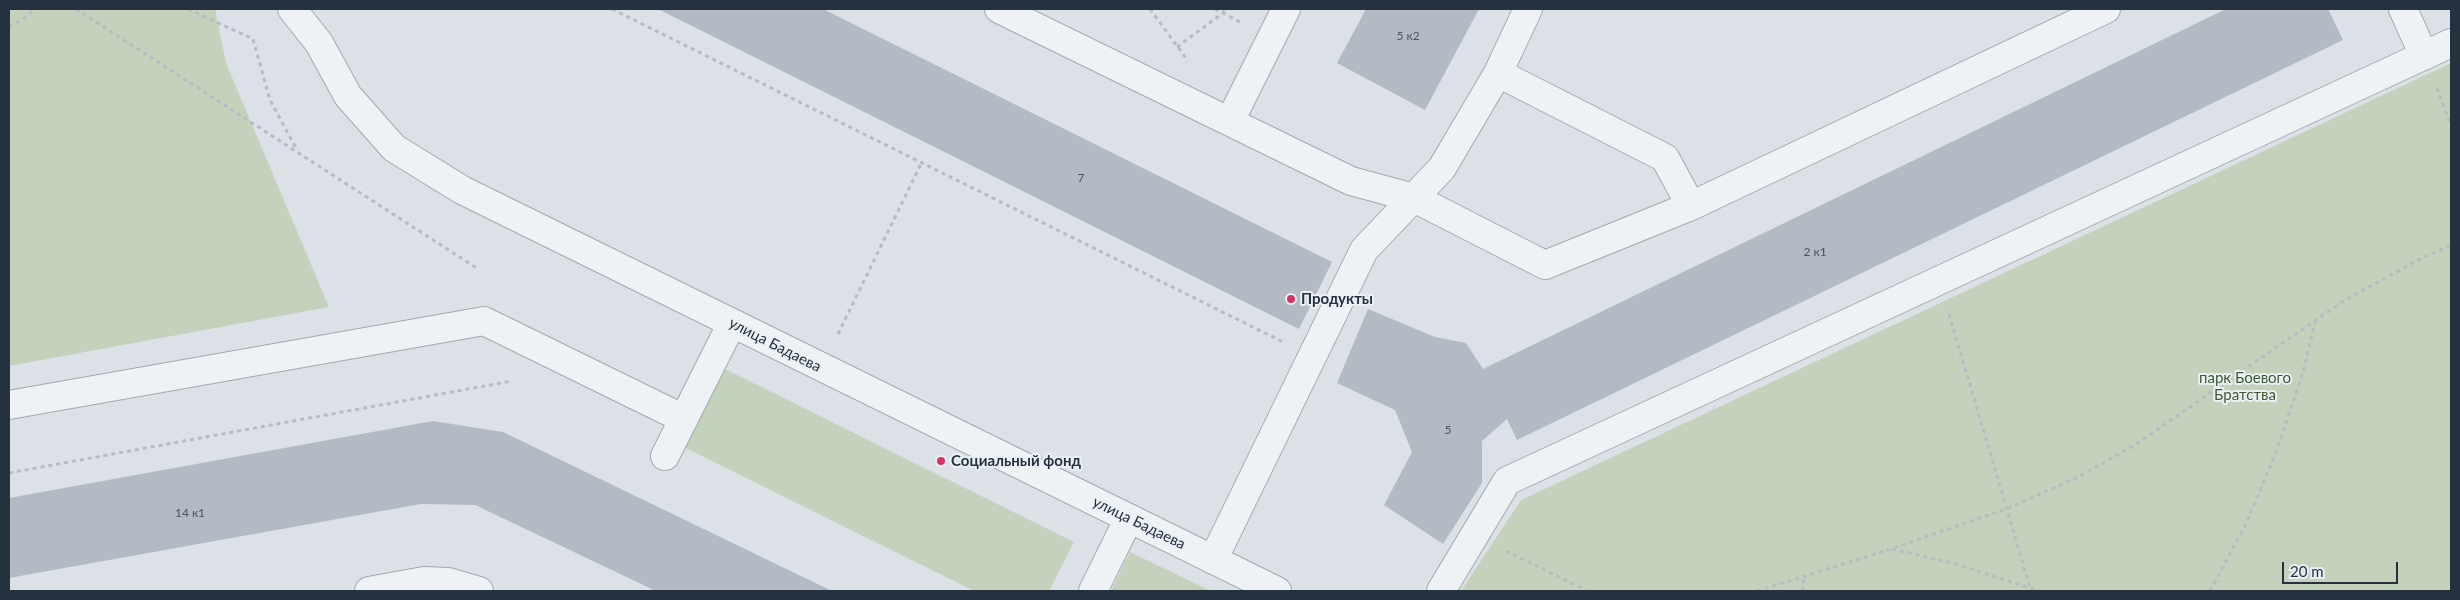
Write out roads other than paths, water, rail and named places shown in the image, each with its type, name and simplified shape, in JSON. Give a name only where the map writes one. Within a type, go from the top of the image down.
[{"type":"street","name":"улица Бадаева","points":[[292,9],[319,43],[348,96],[394,148],[462,190],[1277,591]]},
{"type":"street","name":"улица Бадаева","points":[[317,9],[319,43]]},
{"type":"street","points":[[999,9],[1350,181],[1414,198],[1545,265],[1691,206],[2106,9]]},
{"type":"street","points":[[1230,121],[1286,9]]},
{"type":"street","points":[[1213,560],[1364,250],[1442,168],[1498,73],[1528,9]]},
{"type":"street","points":[[2403,9],[2424,56]]},
{"type":"street","points":[[1441,591],[1507,482],[2451,43]]},
{"type":"street","points":[[1498,73],[1665,158],[1691,206]]},
{"type":"street","points":[[9,405],[484,321],[684,419]]},
{"type":"street","points":[[665,456],[732,323]]},
{"type":"street","points":[[1093,591],[1129,518]]},
{"type":"street","points":[[369,591],[424,581],[448,582],[474,590]]},
{"type":"place","name":"Продукты","points":[[1291,299]]},
{"type":"place","name":"Социальный фонд","points":[[941,461]]},
{"type":"park label","name":"парк Боевого Братства","points":[[2245,386]]}]
